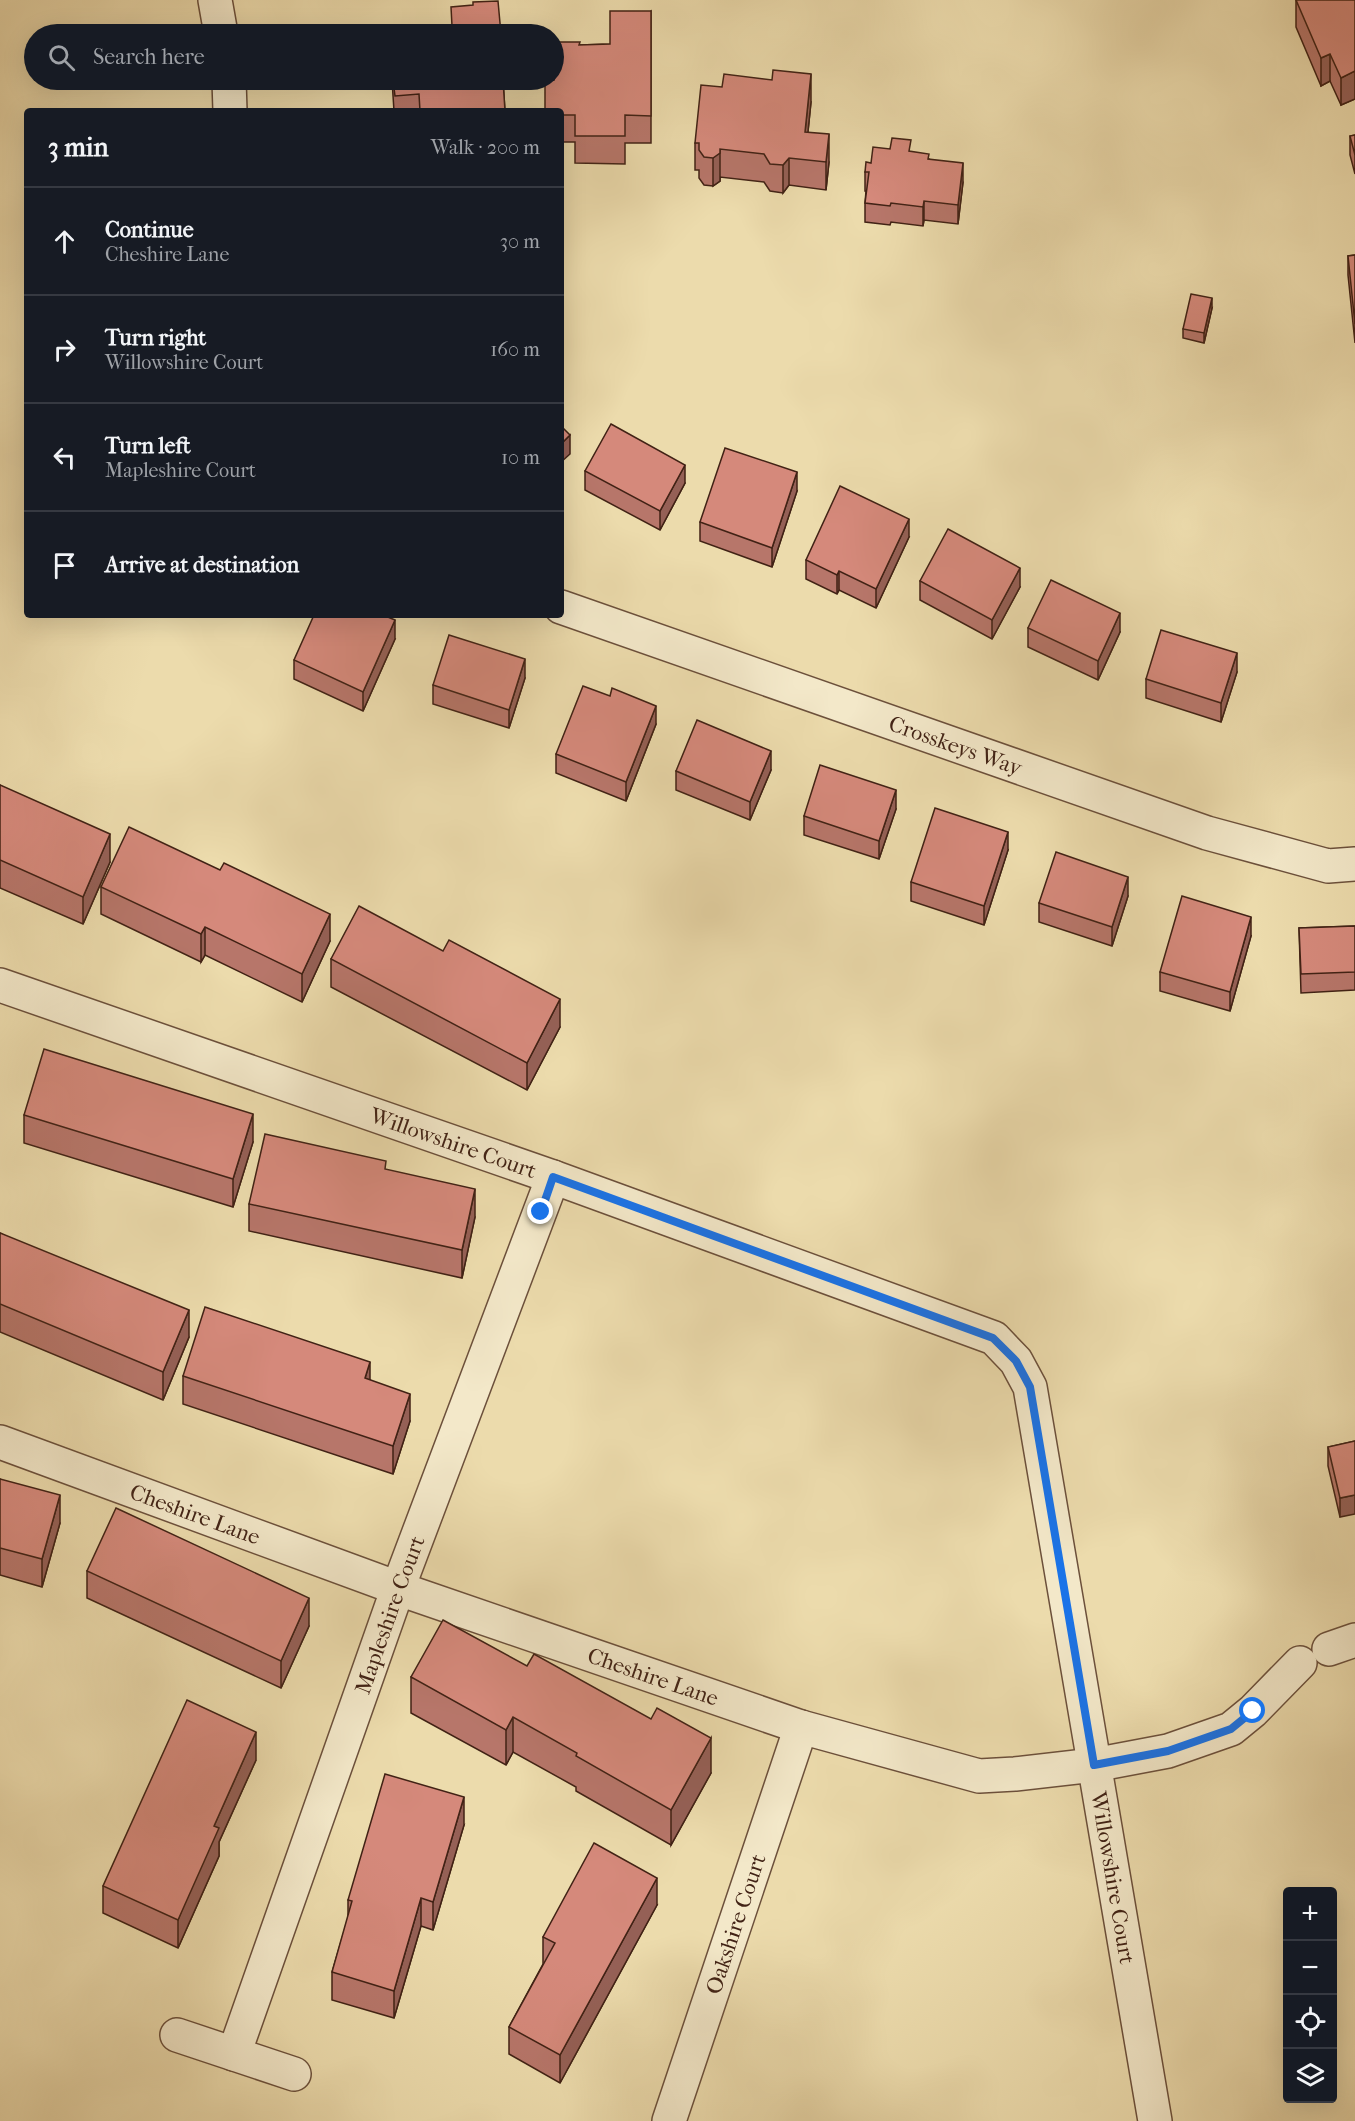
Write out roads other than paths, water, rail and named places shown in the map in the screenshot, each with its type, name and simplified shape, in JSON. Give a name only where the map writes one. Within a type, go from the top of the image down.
[{"type":"street","points":[[215,0],[219,24]]},
{"type":"street","points":[[229,90],[230,108]]},
{"type":"street","name":"Crosskeys Way","points":[[564,608],[1207,833],[1328,866],[1355,864]]},
{"type":"street","name":"Willowshire Court","points":[[0,985],[553,1177],[993,1338],[1016,1361],[1030,1387],[1155,2121]]},
{"type":"street","name":"Mapleshire Court","points":[[234,2054],[398,1588],[553,1177]]},
{"type":"street","name":"Cheshire Lane","points":[[0,1442],[398,1588],[801,1726],[979,1776],[1094,1765],[1168,1751],[1231,1729],[1253,1711],[1300,1663]]},
{"type":"street","name":"Oakshire Court","points":[[669,2121],[801,1726]]},
{"type":"street","points":[[177,2035],[294,2074]]}]
